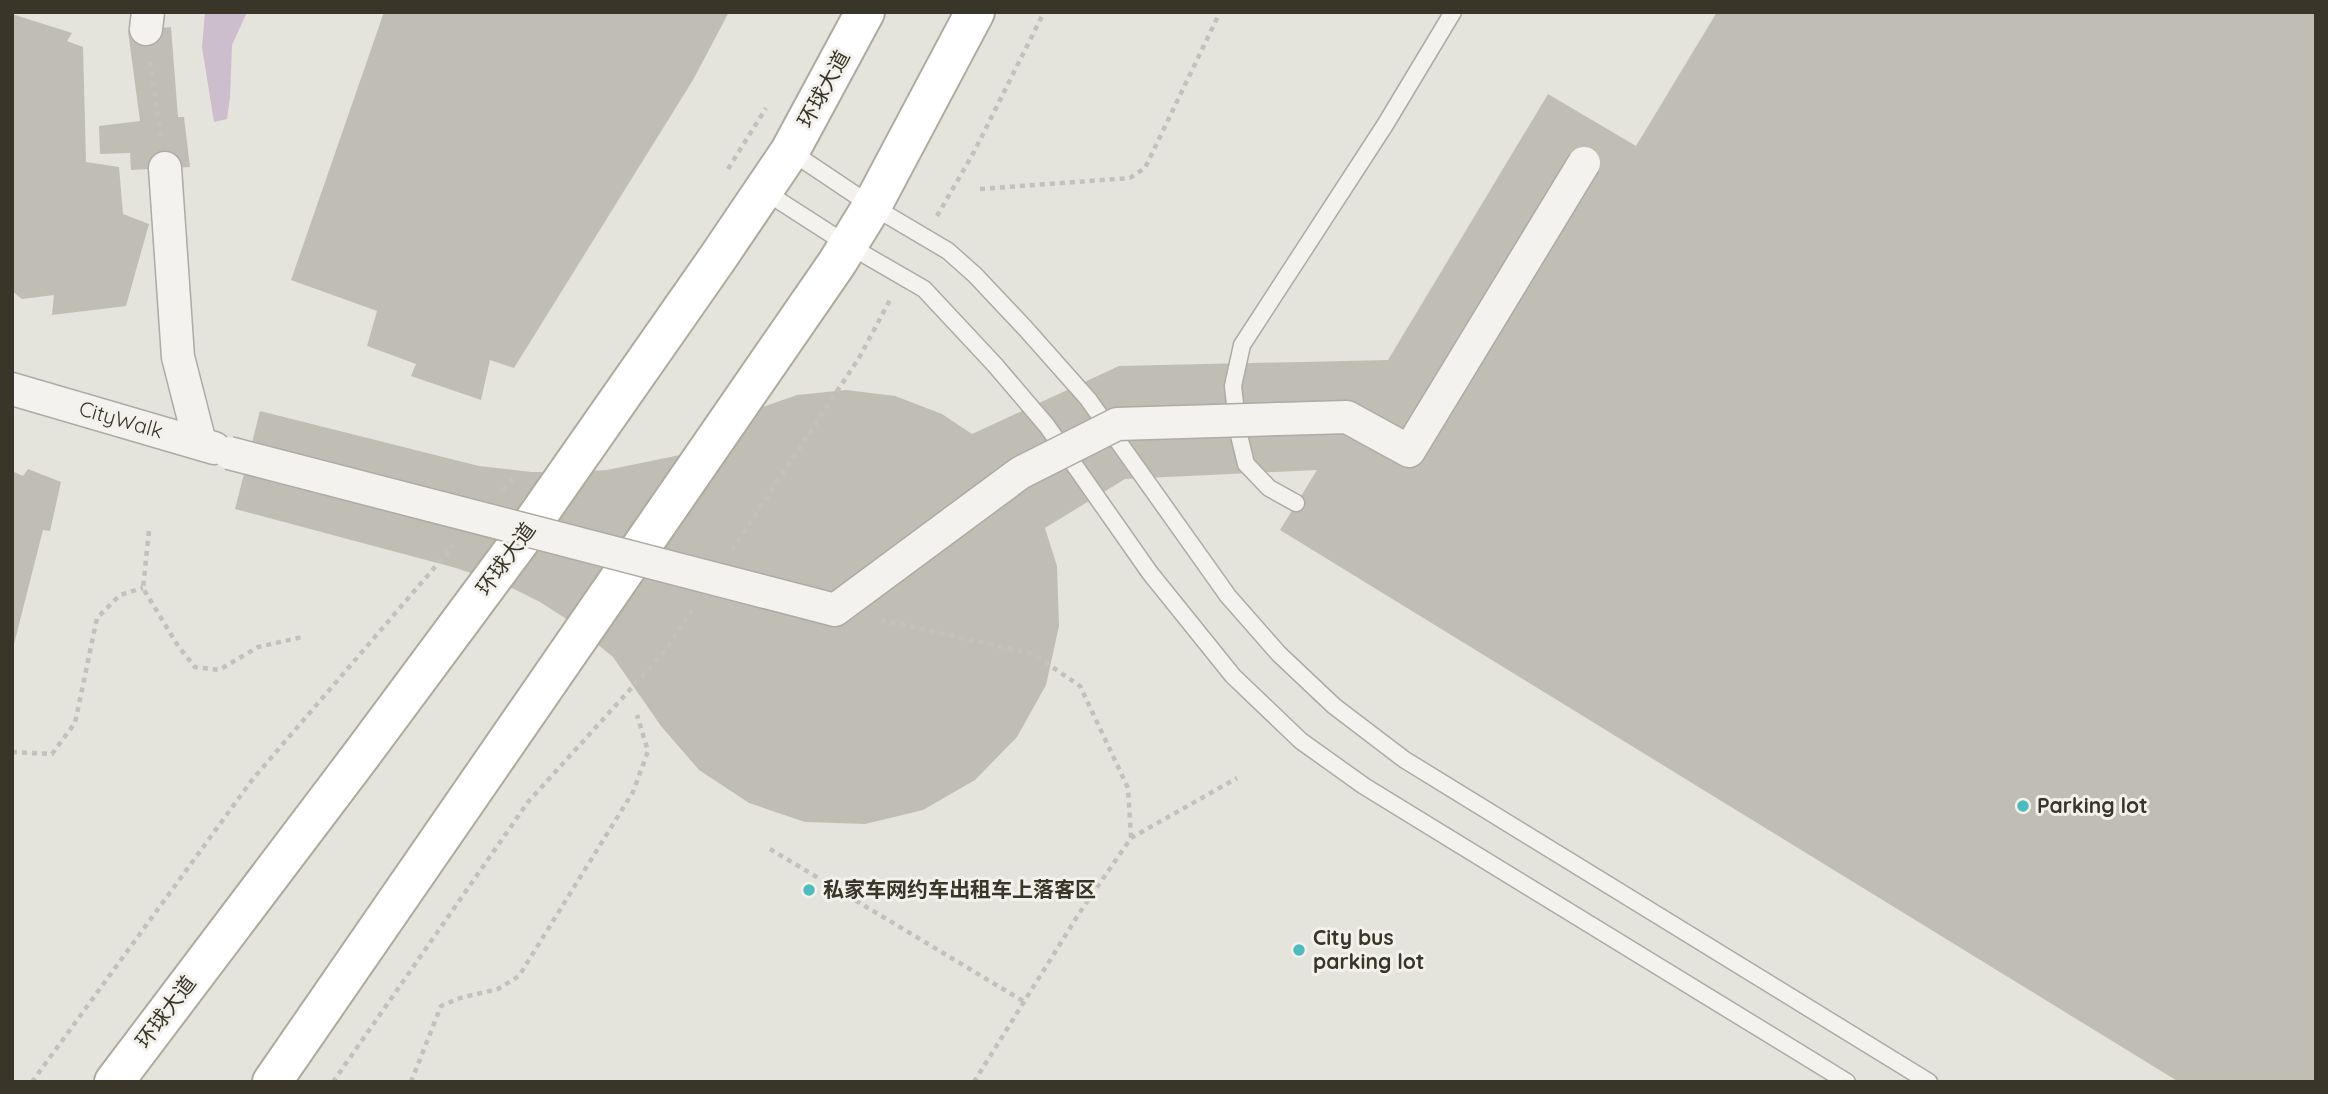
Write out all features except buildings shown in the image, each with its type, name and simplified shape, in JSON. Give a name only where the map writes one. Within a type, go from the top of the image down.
[{"type":"main road","name":"环球大道","points":[[114,1082],[520,541],[764,191],[790,151],[865,12]]},
{"type":"main road","points":[[272,1082],[849,245],[975,12]]},
{"type":"street","points":[[835,610],[1020,473],[1117,424],[1348,417],[1409,451],[1584,163]]},
{"type":"street","points":[[165,168],[178,357],[214,448]]},
{"type":"street","name":"CityWalk","points":[[12,389],[214,448],[835,610]]},
{"type":"lane","points":[[1296,503],[1269,488],[1245,464],[1233,386],[1242,345],[1385,125],[1453,12]]},
{"type":"lane","points":[[790,151],[872,206],[948,251],[975,275],[1088,400],[1228,596],[1279,654],[1334,706],[1405,760],[1928,1082]]},
{"type":"lane","points":[[764,191],[924,289],[1047,425],[1150,573],[1233,676],[1301,741],[1364,786],[1847,1082]]},
{"type":"path","points":[[980,189],[1129,177],[1145,168],[1220,12]]},
{"type":"path","points":[[147,21],[165,168]]},
{"type":"path","points":[[724,175],[768,105]]},
{"type":"path","points":[[498,496],[525,465]]},
{"type":"path","points":[[149,531],[143,588],[178,646],[195,667],[219,670],[258,647],[302,637]]},
{"type":"path","points":[[32,1082],[252,780],[461,537]]},
{"type":"path","points":[[12,752],[52,754],[75,723],[97,618],[120,595],[143,588]]},
{"type":"path","points":[[835,610],[1033,654],[1080,686],[1128,788],[1131,838]]},
{"type":"path","points":[[411,1082],[441,1006],[460,998],[498,989],[519,976],[633,792],[648,751],[638,715]]},
{"type":"path","points":[[974,1082],[1023,1000],[1131,838],[1237,778]]},
{"type":"path","points":[[770,849],[1023,1000]]},
{"type":"shaded area","points":[[205,12],[247,12],[232,45],[227,119],[214,122],[202,47]]},
{"type":"place","name":"Parking lot","points":[[2023,806]]},
{"type":"place","name":"私家车网约车出租车上落客区","points":[[809,890]]},
{"type":"place","name":"City bus parking lot","points":[[1299,950]]}]
